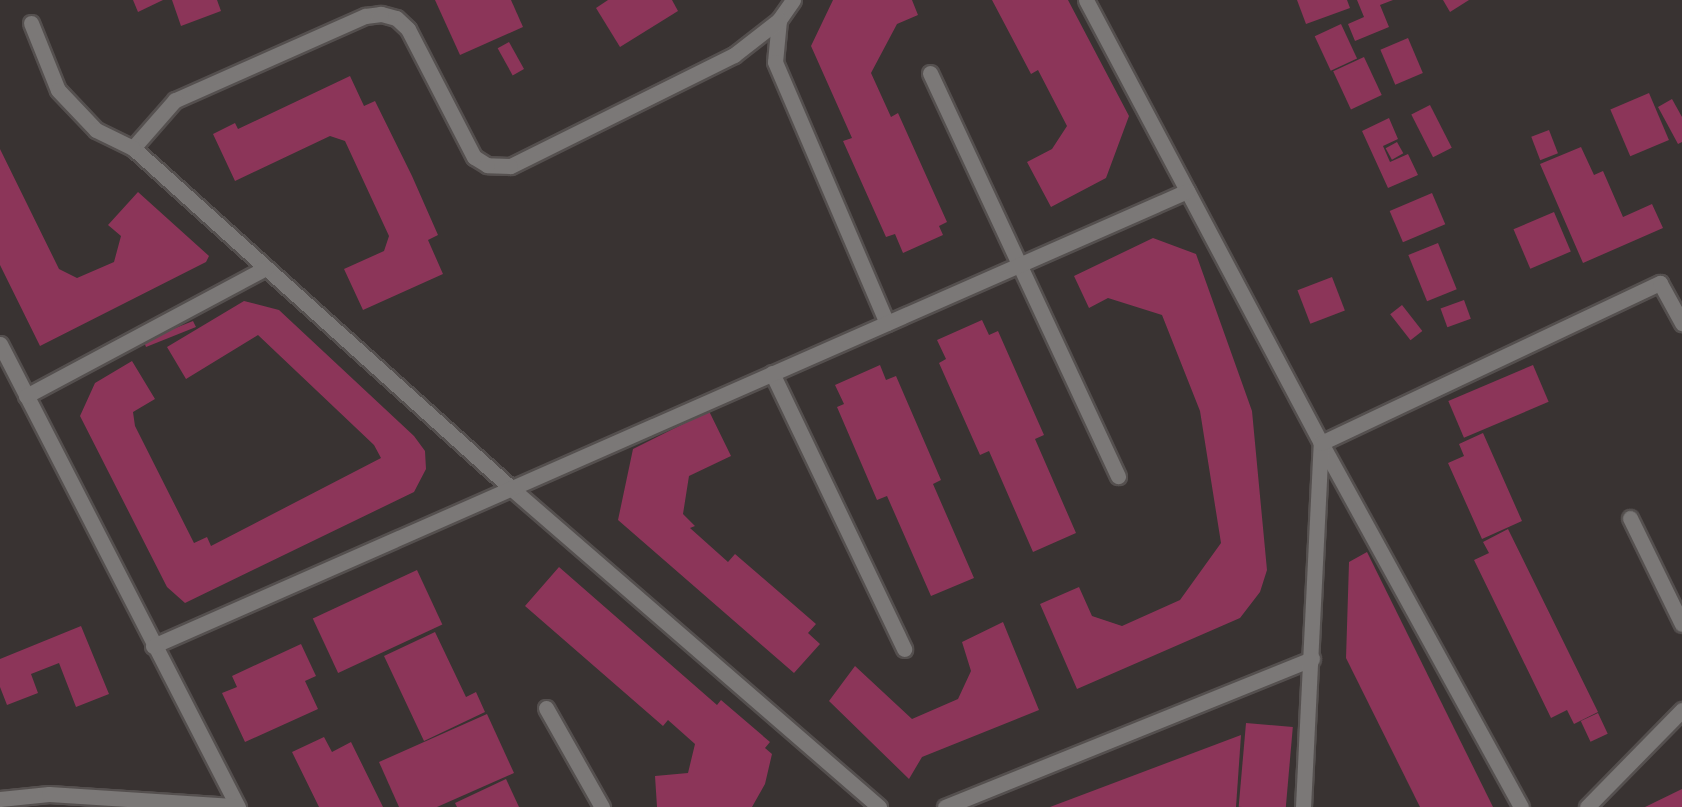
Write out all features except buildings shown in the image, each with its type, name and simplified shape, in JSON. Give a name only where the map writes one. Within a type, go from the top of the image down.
[{"type":"street","points":[[133,148],[175,100],[365,16],[381,14],[396,18],[408,29],[474,157],[487,165],[510,166],[734,56],[779,20],[793,0]]},
{"type":"street","points":[[1086,0],[1321,443],[1521,807]]},
{"type":"street","points":[[779,20],[775,62],[887,323]]},
{"type":"street","points":[[32,23],[58,90],[96,130],[133,148],[511,489],[879,807]]},
{"type":"street","points":[[930,73],[1118,476]]},
{"type":"street","points":[[153,646],[1187,191]]},
{"type":"street","points":[[26,396],[266,268]]},
{"type":"street","points":[[1321,443],[1660,283],[1682,322]]},
{"type":"street","points":[[0,344],[153,646],[238,806]]},
{"type":"street","points":[[772,373],[904,649]]},
{"type":"street","points":[[1303,807],[1321,443]]},
{"type":"street","points":[[1630,519],[1682,624]]},
{"type":"street","points":[[945,807],[1312,659]]},
{"type":"street","points":[[546,708],[602,807]]},
{"type":"street","points":[[1587,807],[1682,710]]},
{"type":"street","points":[[0,799],[49,794],[238,806]]}]
